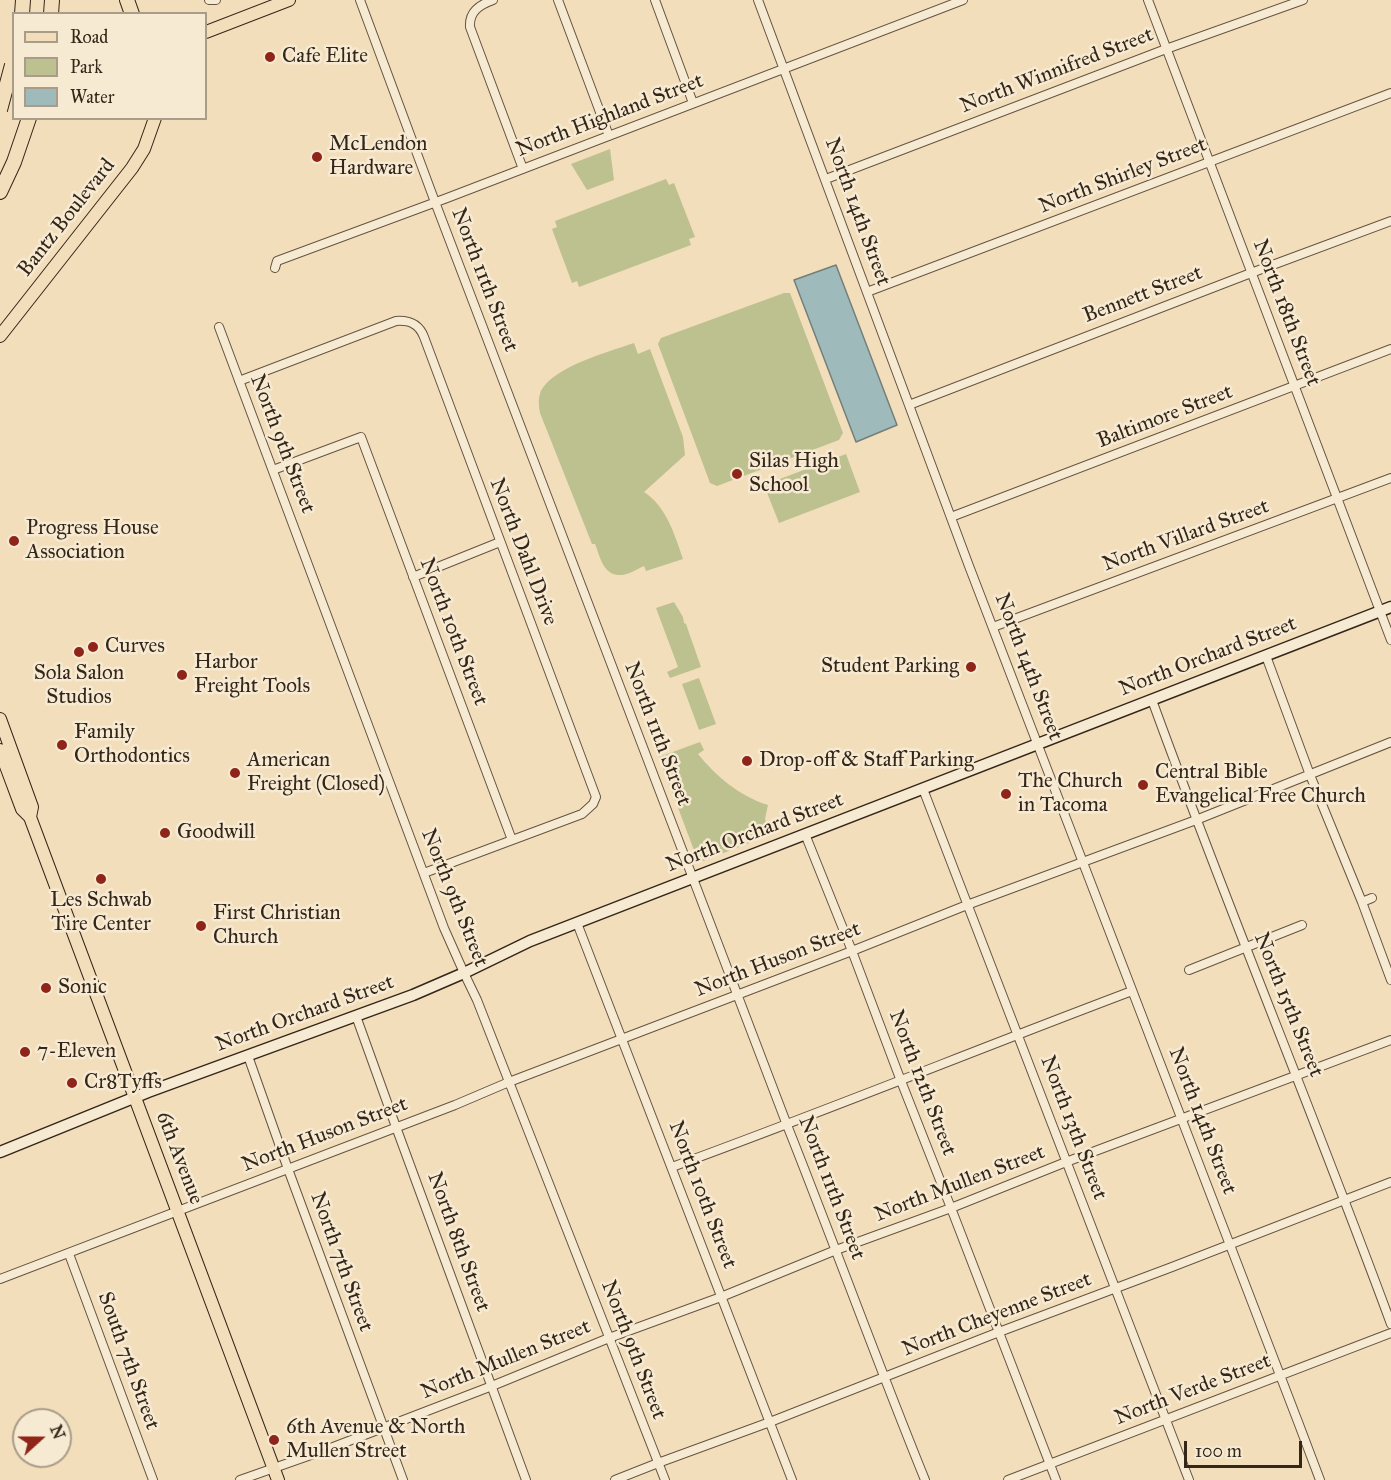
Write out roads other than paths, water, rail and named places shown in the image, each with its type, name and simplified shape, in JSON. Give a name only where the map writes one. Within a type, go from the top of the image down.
[{"type":"highway","points":[[0,110],[12,66]]},
{"type":"highway","points":[[0,192],[14,162],[28,120]]},
{"type":"main road","points":[[207,32],[284,1]]},
{"type":"main road","name":"Bantz Boulevard","points":[[0,336],[132,168],[144,149],[154,120]]},
{"type":"main road","name":"6th Avenue","points":[[0,719],[33,807],[30,817]]},
{"type":"main road","name":"6th Avenue","points":[[0,750],[22,810],[30,817],[278,1480]]},
{"type":"street","points":[[209,0],[216,0]]},
{"type":"street","name":"North 11th Street","points":[[360,0],[787,1125],[925,1480]]},
{"type":"street","points":[[493,0],[479,7],[471,15],[469,24],[523,169]]},
{"type":"street","points":[[558,0],[609,136]]},
{"type":"street","points":[[655,0],[693,103]]},
{"type":"street","name":"North 14th Street","points":[[759,0],[951,517],[1320,1480]]},
{"type":"street","name":"North Highland Street","points":[[275,268],[277,261],[963,0]]},
{"type":"street","name":"North 18th Street","points":[[1148,0],[1337,499],[1386,609],[1391,640]]},
{"type":"street","name":"North Winnifred Street","points":[[826,179],[1166,49],[1303,0]]},
{"type":"street","name":"North Shirley Street","points":[[867,292],[1391,93]]},
{"type":"street","name":"Bennett Street","points":[[909,405],[1391,221]]},
{"type":"street","name":"North Dahl Drive","points":[[239,381],[389,323],[412,322],[421,330],[596,797],[593,804],[582,814],[512,840]]},
{"type":"street","name":"North 9th Street","points":[[219,327],[444,928],[477,1000],[664,1480]]},
{"type":"street","name":"Baltimore Street","points":[[951,517],[1391,349]]},
{"type":"street","name":"North 10th Street","points":[[273,470],[361,437],[512,840]]},
{"type":"street","name":"North Villard Street","points":[[993,627],[1391,478]]},
{"type":"street","points":[[413,576],[500,542]]},
{"type":"street","name":"North Orchard Street","points":[[0,1152],[135,1098],[412,995],[464,974],[530,941],[1386,609]]},
{"type":"street","points":[[1266,656],[1391,980]]},
{"type":"street","name":"North 15th Street","points":[[1152,700],[1196,820],[1346,1200],[1391,1324]]},
{"type":"street","name":"North Huson Street","points":[[0,1279],[455,1105],[967,905],[1196,820],[1391,742]]},
{"type":"street","name":"North 13th Street","points":[[922,789],[1189,1480]]},
{"type":"street","name":"North 12th Street","points":[[805,834],[1056,1480]]},
{"type":"street","points":[[424,873],[512,840]]},
{"type":"street","points":[[1362,902],[1372,898]]},
{"type":"street","name":"North 10th Street","points":[[577,923],[792,1480]]},
{"type":"street","points":[[1189,970],[1302,925]]},
{"type":"street","points":[[672,1167],[787,1125],[1132,991]]},
{"type":"street","name":"North 8th Street","points":[[356,1016],[526,1480]]},
{"type":"street","name":"North Mullen Street","points":[[240,1480],[328,1449],[609,1338],[721,1297],[836,1250],[1391,1040]]},
{"type":"street","name":"North 7th Street","points":[[248,1056],[403,1480]]},
{"type":"street","name":"North Cheyenne Street","points":[[615,1480],[1391,1182]]},
{"type":"street","name":"South 7th Street","points":[[69,1254],[153,1480]]},
{"type":"street","name":"North Verde Street","points":[[1008,1480],[1391,1333]]},
{"type":"water","points":[[836,265],[897,425],[856,442],[794,280]]},
{"type":"place","name":"Cafe Elite","points":[[270,57]]},
{"type":"place","name":"McLendon Hardware","points":[[317,157]]},
{"type":"place","name":"Silas High School","points":[[737,474]]},
{"type":"place","name":"Progress House Association","points":[[14,541]]},
{"type":"place","name":"Curves","points":[[93,647]]},
{"type":"place","name":"Sola Salon Studios","points":[[79,652]]},
{"type":"place","name":"Student Parking","points":[[971,667]]},
{"type":"place","name":"Harbor Freight Tools","points":[[182,675]]},
{"type":"place","name":"Family Orthodontics","points":[[62,745]]},
{"type":"place","name":"Drop-off & Staff Parking","points":[[747,761]]},
{"type":"place","name":"American Freight (Closed)","points":[[235,773]]},
{"type":"place","name":"Central Bible Evangelical Free Church","points":[[1143,785]]},
{"type":"place","name":"The Church in Tacoma","points":[[1006,794]]},
{"type":"place","name":"Goodwill","points":[[165,833]]},
{"type":"place","name":"Les Schwab Tire Center","points":[[101,879]]},
{"type":"place","name":"First Christian Church","points":[[201,926]]},
{"type":"place","name":"Sonic","points":[[46,988]]},
{"type":"place","name":"7-Eleven","points":[[25,1052]]},
{"type":"place","name":"Cr8Tyffs","points":[[72,1083]]},
{"type":"place","name":"6th Avenue & North Mullen Street","points":[[274,1440]]}]
